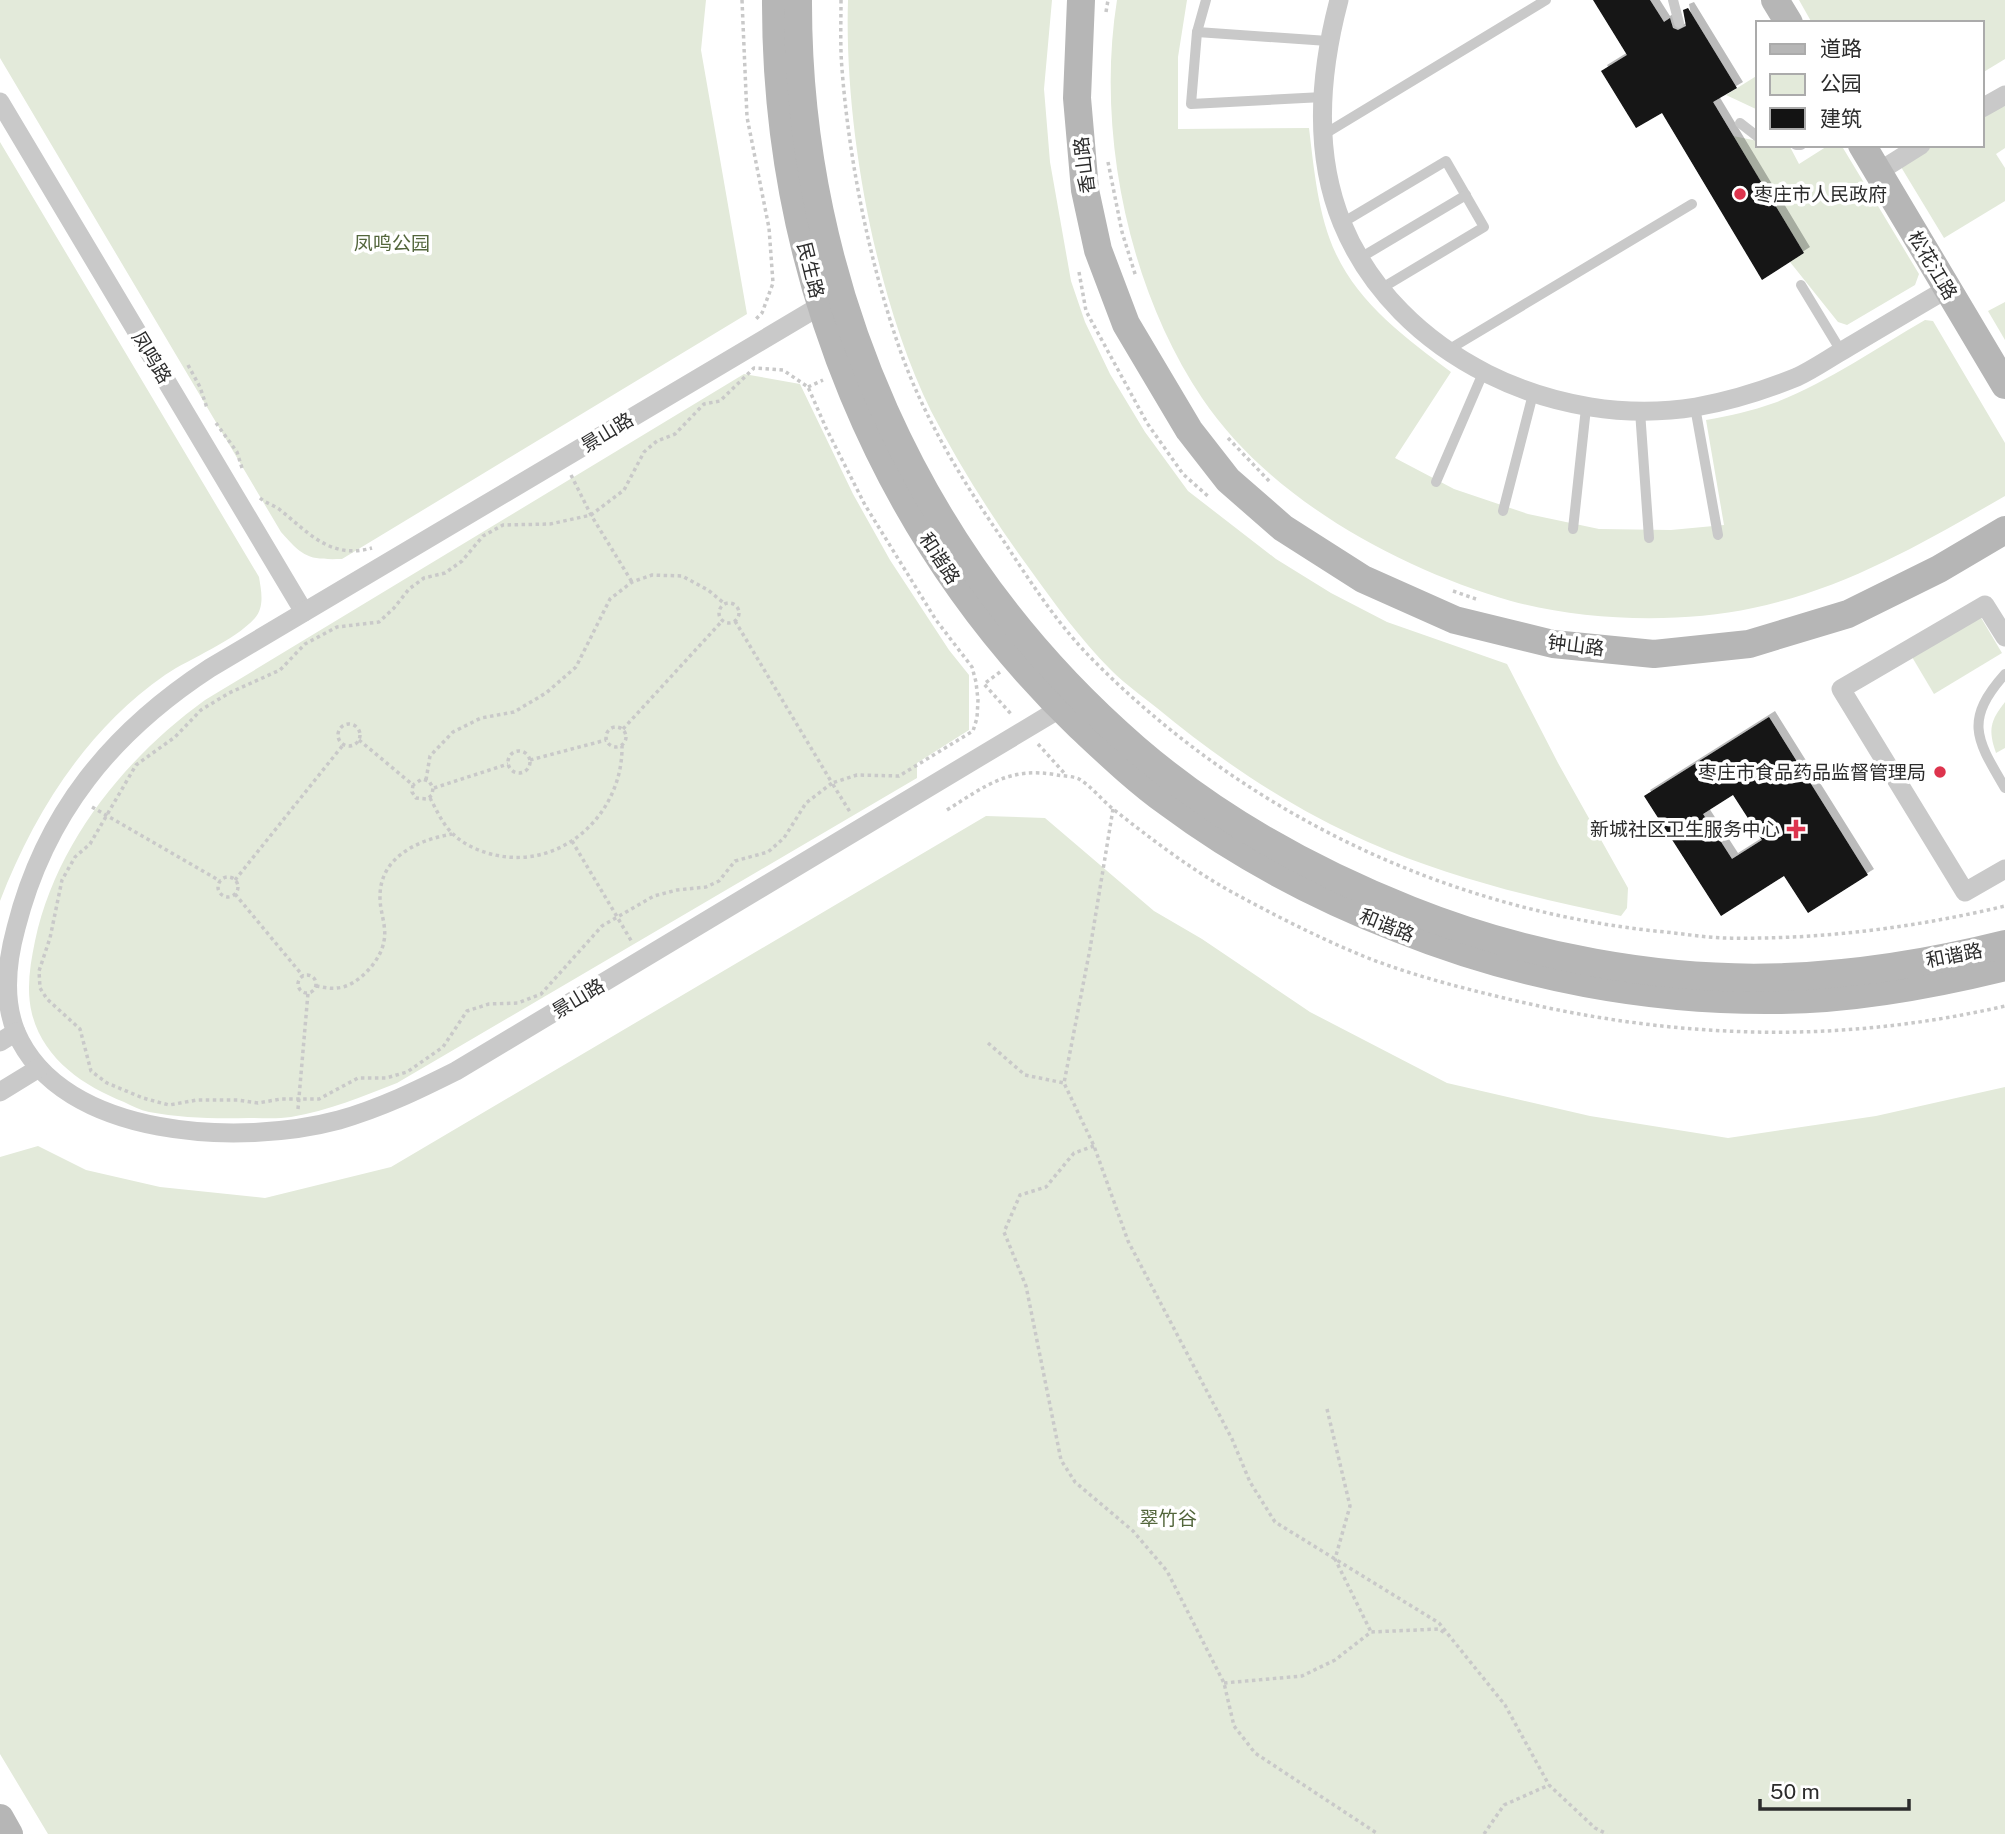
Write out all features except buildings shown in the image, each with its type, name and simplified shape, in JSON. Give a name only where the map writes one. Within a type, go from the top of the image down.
[{"type":"main road","name":"民生路","points":[[776,0],[776,58],[783,133],[799,219],[830,300]]},
{"type":"main road","name":"民生路","points":[[799,0],[798,57],[805,130],[820,214],[830,300],[844,371],[872,437],[926,516]]},
{"type":"main road","points":[[1775,0],[1788,21]]},
{"type":"main road","name":"香山路","points":[[1093,6],[1077,98],[1085,190],[1098,250],[1126,324],[1189,430]]},
{"type":"main road","name":"松花江路","points":[[1863,147],[2005,385]]},
{"type":"main road","name":"钟山路","points":[[1189,430],[1228,480],[1283,528],[1363,579],[1455,620],[1553,644],[1654,654],[1749,644],[1848,614],[1939,569],[2005,530]]},
{"type":"main road","name":"和谐路","points":[[926,516],[971,603],[1015,660],[1182,785],[1241,825],[1286,852],[1359,889],[1498,941],[1590,962],[1712,976],[1782,978],[1843,973],[1968,953],[2005,944]]},
{"type":"main road","name":"和谐路","points":[[1071,702],[1119,765],[1168,804],[1229,844],[1287,879],[1349,910],[1468,956],[1587,984],[1711,999],[1783,1000],[1845,995],[1961,977],[2005,967]]},
{"type":"main road","points":[[0,1818],[9,1834]]},
{"type":"street","points":[[1339,0],[1328,41],[1323,135],[1328,176],[1342,223],[1360,258],[1412,323],[1448,351],[1483,373],[1533,394],[1586,408],[1640,411],[1695,407],[1743,396],[1799,376],[1948,289]]},
{"type":"street","points":[[1984,107],[2005,95]]},
{"type":"street","name":"凤鸣路","points":[[0,102],[304,612]]},
{"type":"street","points":[[1878,172],[1918,147]]},
{"type":"street","name":"景山路","points":[[830,300],[174,691],[138,721],[104,756],[74,796],[33,874],[9,953],[8,1037],[39,1069],[76,1098],[113,1115],[150,1126],[197,1132],[241,1132],[297,1128],[337,1121],[376,1108],[456,1071],[1071,702]]},
{"type":"street","points":[[2005,637],[1985,605],[1841,689],[1965,892],[2005,869]]},
{"type":"street","points":[[0,1091],[39,1069]]},
{"type":"lane","points":[[1206,0],[1197,32],[1191,104],[1323,97]]},
{"type":"lane","points":[[1323,135],[1546,0]]},
{"type":"lane","points":[[1673,0],[1679,23]]},
{"type":"lane","points":[[1197,32],[1328,41]]},
{"type":"lane","points":[[1740,123],[1756,135]]},
{"type":"lane","points":[[1342,223],[1446,161],[1485,227],[1382,288]]},
{"type":"lane","points":[[1360,258],[1466,195]]},
{"type":"lane","points":[[1448,351],[1692,204]]},
{"type":"lane","points":[[1801,285],[1841,351]]},
{"type":"lane","points":[[1436,482],[1483,373]]},
{"type":"lane","points":[[1503,511],[1533,394]]},
{"type":"lane","points":[[1695,407],[1718,535]]},
{"type":"lane","points":[[1573,529],[1586,408]]},
{"type":"lane","points":[[1640,411],[1649,538]]},
{"type":"lane","points":[[2005,674],[1990,692],[1980,712],[1977,732],[1981,748],[2005,788]]},
{"type":"path","points":[[742,0],[747,117],[769,228],[773,283],[762,313],[753,321]]},
{"type":"path","points":[[841,0],[842,67],[865,222],[899,348],[919,396],[970,492],[1062,623],[1090,657],[1198,753],[1307,824],[1408,870],[1511,905],[1614,926],[1721,938],[1829,936],[1951,919],[2005,906]]},
{"type":"path","points":[[1093,6],[1108,0]]},
{"type":"path","points":[[1107,150],[1122,232],[1139,286]]},
{"type":"path","points":[[1086,311],[1147,423],[1182,474],[1215,502]]},
{"type":"path","points":[[188,365],[200,387],[208,411]]},
{"type":"path","points":[[754,368],[783,370],[808,387],[866,505],[936,620],[972,667],[976,682],[977,718],[973,732],[899,776],[857,775],[832,783],[806,803],[784,838],[768,852],[735,861],[719,881],[706,887],[654,896],[602,926],[541,994],[517,1003],[489,1004],[467,1011],[443,1047],[407,1072],[386,1078],[358,1078],[319,1099],[281,1099],[258,1103],[197,1100],[169,1105],[143,1098],[107,1083],[91,1071],[80,1029],[47,999],[40,988],[39,971],[50,938],[62,880],[75,857],[90,844],[136,765],[175,737],[201,710],[229,693],[280,670],[305,644],[337,627],[379,622],[409,589],[424,578],[445,573],[462,561],[483,536],[503,525],[550,524],[591,515],[624,490],[644,452],[657,441],[676,434],[704,404],[720,401],[754,368]]},
{"type":"path","points":[[214,420],[237,452],[245,477]]},
{"type":"path","points":[[1221,430],[1276,489]]},
{"type":"path","points":[[563,458],[591,515],[632,582]]},
{"type":"path","points":[[256,493],[301,530],[328,547],[361,551],[382,545]]},
{"type":"path","points":[[433,788],[426,779],[430,756],[453,732],[481,718],[514,712],[546,693],[576,667],[610,599],[632,582],[652,575],[682,576],[708,590],[725,604]]},
{"type":"path","points":[[1446,589],[1481,601]]},
{"type":"path","points":[[731,603],[738,608],[739,614],[735,621],[731,623],[723,620],[720,610],[725,604],[731,603]]},
{"type":"path","points":[[623,729],[723,620]]},
{"type":"path","points":[[735,621],[860,829]]},
{"type":"path","points":[[342,745],[338,733],[346,725],[352,724],[357,728],[359,740],[413,785]]},
{"type":"path","points":[[622,746],[610,746],[606,733],[612,728],[623,729]]},
{"type":"path","points":[[433,788],[430,798],[452,834],[482,852],[513,859],[550,854],[593,824],[611,798],[623,761],[622,746],[627,736],[623,729]]},
{"type":"path","points":[[342,745],[354,746],[359,740]]},
{"type":"path","points":[[530,760],[606,740]]},
{"type":"path","points":[[235,880],[342,745]]},
{"type":"path","points":[[518,751],[526,754],[530,760],[527,771],[520,773],[512,771],[508,764],[511,755],[518,751]]},
{"type":"path","points":[[433,788],[508,764]]},
{"type":"path","points":[[426,779],[418,780],[413,785],[412,792],[416,798],[430,798]]},
{"type":"path","points":[[74,796],[220,881]]},
{"type":"path","points":[[1113,809],[1064,1083],[1094,1146],[1128,1241],[1232,1439],[1250,1482],[1275,1522],[1439,1623],[1505,1705],[1549,1785],[1595,1828],[1607,1834]]},
{"type":"path","points":[[297,1128],[308,993],[316,986],[340,988],[357,980],[374,963],[384,942],[380,897],[384,876],[395,857],[435,837],[452,834]]},
{"type":"path","points":[[572,841],[642,959]]},
{"type":"path","points":[[226,877],[235,880],[238,888],[235,894],[231,897],[222,896],[218,890],[220,881],[226,877]]},
{"type":"path","points":[[235,894],[303,976]]},
{"type":"path","points":[[308,993],[298,986],[299,979],[308,974],[314,977],[316,986]]},
{"type":"path","points":[[988,1043],[1025,1075],[1064,1083]]},
{"type":"path","points":[[1094,1146],[1074,1153],[1046,1187],[1020,1195],[1004,1232],[1026,1286],[1062,1460],[1075,1482],[1133,1531],[1167,1571],[1224,1683],[1234,1726],[1255,1753],[1378,1834]]},
{"type":"path","points":[[1327,1409],[1350,1506],[1335,1559],[1371,1632]]},
{"type":"path","points":[[1224,1683],[1302,1676],[1335,1660],[1371,1632],[1439,1629],[1450,1636]]},
{"type":"path","points":[[1484,1834],[1504,1805],[1549,1785]]},
{"type":"green space","name":"凤鸣公园","points":[[0,0],[706,0],[701,50],[747,314],[342,559],[321,559],[307,555],[281,532],[0,58]]},
{"type":"green space","points":[[848,0],[1052,0],[1044,89],[1050,162],[1071,281],[1085,322],[1110,374],[1145,432],[1188,491],[1276,559],[1331,593],[1387,622],[1507,664],[1558,763],[1628,888],[1627,908],[1621,916],[1524,894],[1430,866],[1368,842],[1312,815],[1206,747],[1122,680],[1089,646],[1002,530],[977,491],[931,411],[911,366],[879,264],[867,210],[851,101]]},
{"type":"green space","points":[[1117,0],[1187,0],[1178,57],[1178,129],[1309,128],[1325,224],[1346,272],[1386,320],[1451,372],[1395,458],[1454,489],[1528,514],[1599,529],[1671,530],[1724,525],[1706,420],[1757,408],[1794,395],[1925,320],[1933,321],[2005,443],[2005,496],[1914,547],[1820,589],[1753,608],[1694,616],[1632,618],[1539,608],[1468,587],[1381,549],[1339,525],[1263,467],[1230,434],[1202,398],[1176,355],[1137,258],[1124,207],[1115,154],[1111,102]]},
{"type":"green space","points":[[1799,0],[2005,0],[2005,59],[1984,72],[1984,21],[1811,21]]},
{"type":"green space","points":[[1756,76],[1756,109],[1726,95]]},
{"type":"green space","points":[[2005,106],[2005,148],[1996,154],[2005,168],[2005,201],[1944,238],[1898,162],[1923,147],[1984,147],[1984,111]]},
{"type":"green space","points":[[1733,136],[1756,141],[1756,147],[1790,147],[1799,164],[1826,147],[1843,148],[1919,274],[1915,285],[1847,325],[1838,322],[1790,262],[1804,253]]},
{"type":"green space","points":[[0,142],[259,577],[262,598],[258,613],[246,627],[165,675],[111,721],[87,747],[46,805],[0,901]]},
{"type":"green space","points":[[2005,302],[2005,340],[1988,311]]},
{"type":"green space","points":[[744,374],[800,384],[853,494],[890,560],[949,650],[969,675],[969,730],[917,763],[917,778],[397,1083],[345,1103],[281,1118],[211,1118],[161,1114],[139,1109],[94,1088],[56,1058],[38,1030],[29,996],[35,941],[45,905],[59,870],[77,837],[98,806],[148,748],[205,700]]},
{"type":"green space","points":[[1980,616],[2002,653],[1934,694],[1912,657]]},
{"type":"green space","points":[[2005,702],[2005,748],[1996,753],[1992,726]]},
{"type":"green space","name":"翠竹谷","points":[[986,816],[1045,818],[1154,911],[1202,939],[1310,1012],[1447,1083],[1590,1116],[1728,1138],[1876,1116],[2005,1087],[2005,1834],[48,1834],[0,1754],[0,1157],[38,1146],[86,1170],[160,1187],[265,1198],[391,1167]]},
{"type":"place","name":"枣庄市人民政府","points":[[1740,194]]},
{"type":"place","name":"枣庄市食品药品监督管理局","points":[[1940,772]]},
{"type":"place","name":"新城社区卫生服务中心","points":[[1796,829]]}]
